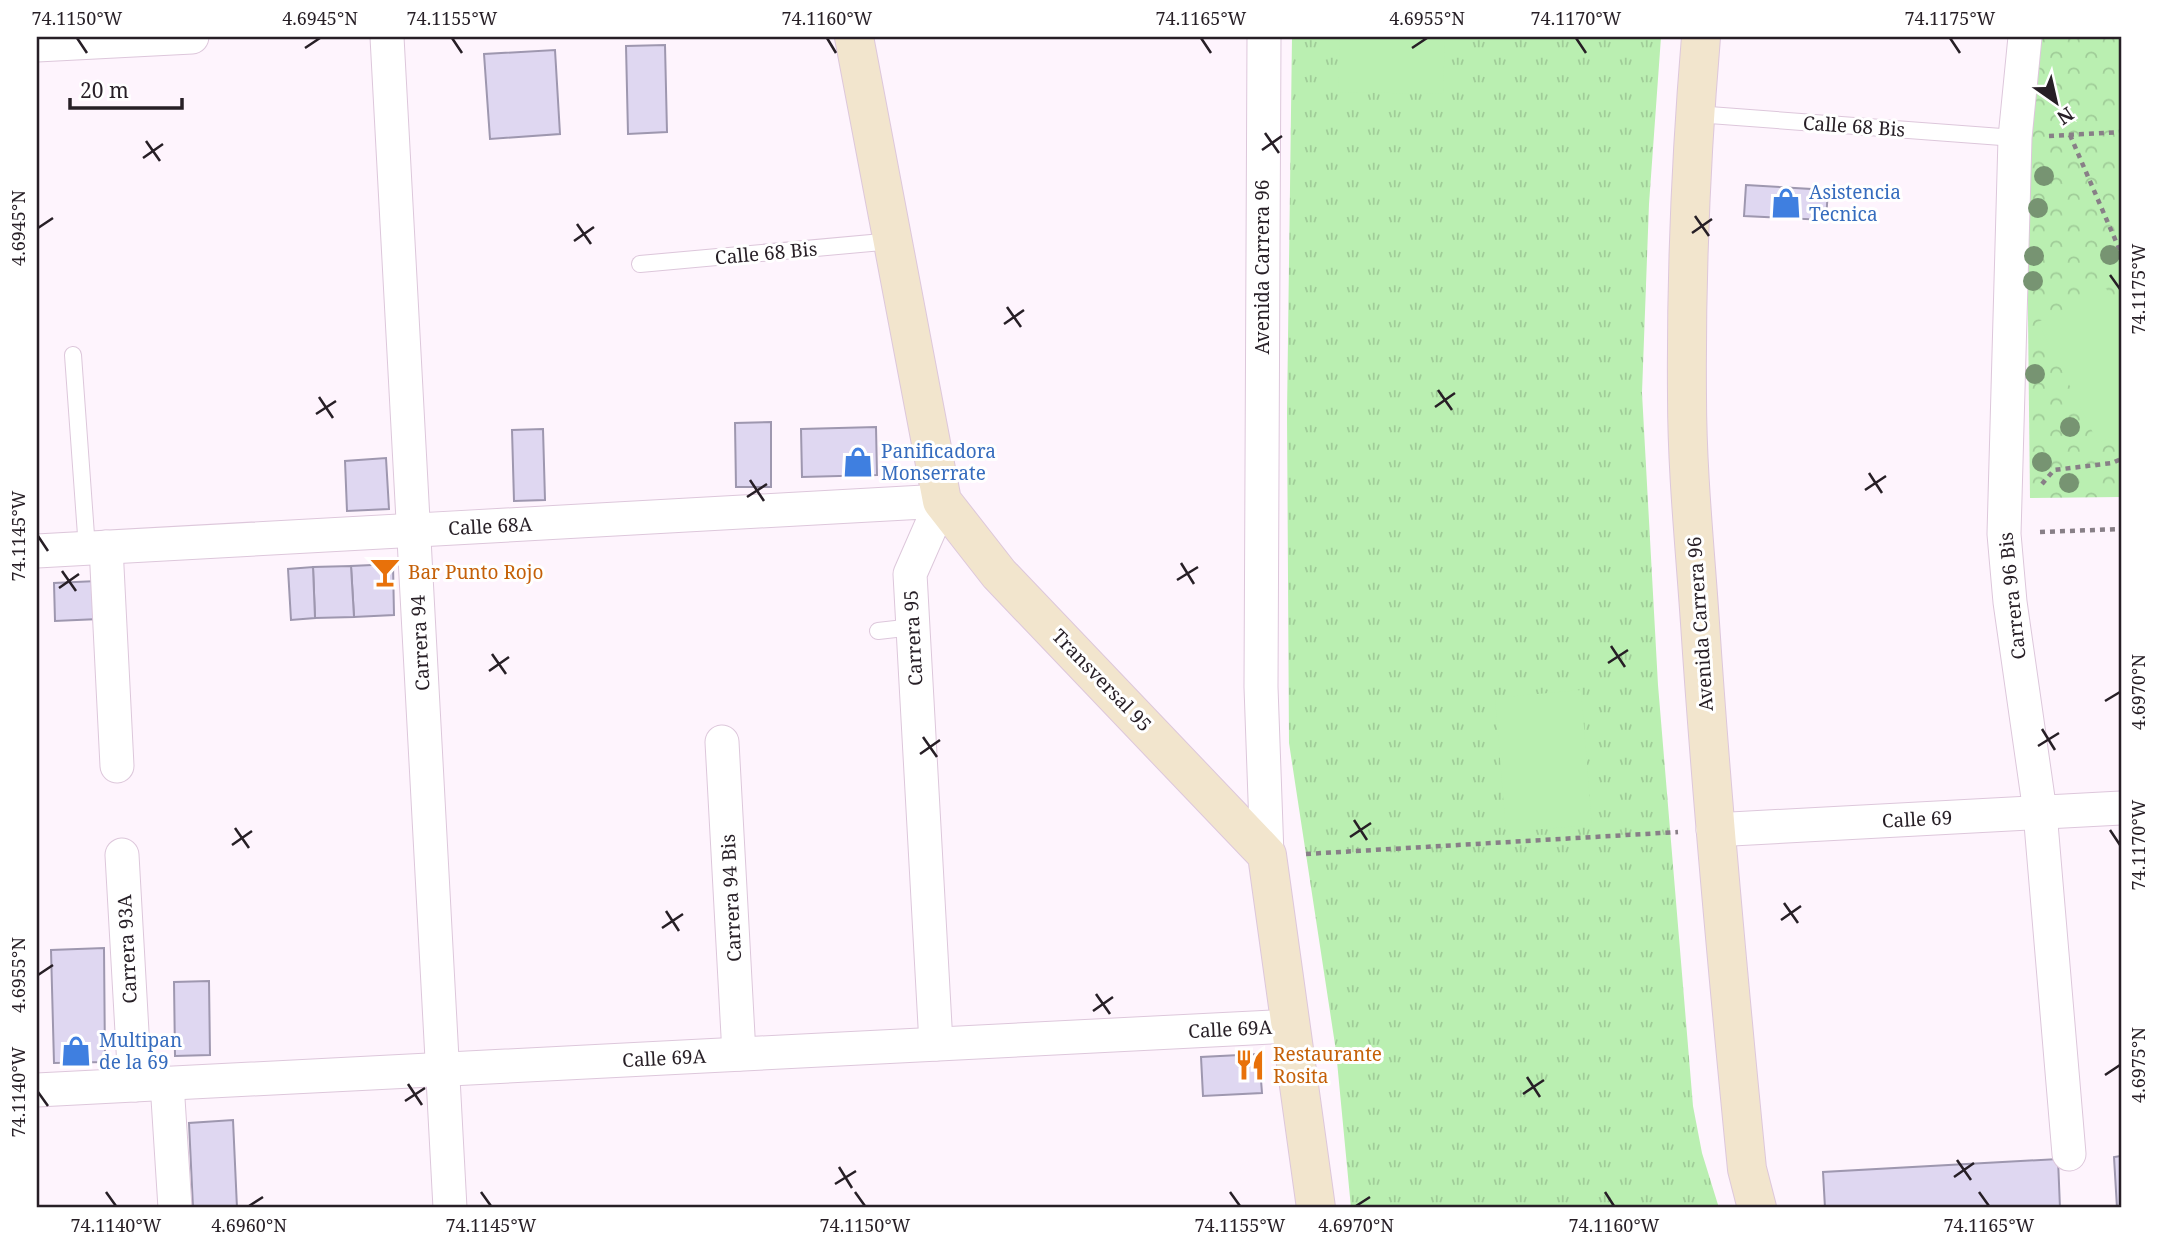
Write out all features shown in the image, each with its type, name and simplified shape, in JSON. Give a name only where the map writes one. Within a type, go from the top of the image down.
[{"type":"main road","points":[[854,37],[942,501]]},
{"type":"main road","name":"Avenida Carrera 96","points":[[1701,37],[1694,114],[1687,397],[1713,830],[1747,1169],[1757,1208]]},
{"type":"main road","name":"Transversal 95","points":[[942,501],[999,574],[1267,855]]},
{"type":"main road","name":"Avenida Carrera 96","points":[[1267,855],[1316,1208]]},
{"type":"street","points":[[37,45],[192,37]]},
{"type":"street","name":"Carrera 94","points":[[387,37],[450,1208]]},
{"type":"street","name":"Avenida Carrera 96","points":[[1264,37],[1261,551],[1267,855]]},
{"type":"street","name":"Carrera 96 Bis","points":[[2025,37],[2015,138],[2004,534],[2010,602],[2040,812],[2069,1154]]},
{"type":"street","name":"Calle 68A","points":[[37,551],[942,501]]},
{"type":"street","name":"Carrera 95","points":[[936,1044],[910,574],[942,501]]},
{"type":"street","points":[[97,548],[117,766]]},
{"type":"street","name":"Carrera 94 Bis","points":[[722,742],[739,1054]]},
{"type":"street","name":"Calle 69","points":[[1713,830],[2121,807]]},
{"type":"street","name":"Carrera 93A","points":[[122,855],[135,1085]]},
{"type":"street","name":"Calle 69A","points":[[37,1090],[1291,1026]]},
{"type":"street","points":[[167,1083],[175,1208]]},
{"type":"lane","name":"Calle 68 Bis","points":[[1694,114],[2015,138]]},
{"type":"lane","name":"Calle 68 Bis","points":[[640,264],[893,241]]},
{"type":"lane","points":[[72,355],[97,548]]},
{"type":"lane","points":[[878,631],[913,627]]},
{"type":"path","points":[[2015,138],[2121,132]]},
{"type":"path","points":[[2070,135],[2121,253]]},
{"type":"path","points":[[2004,534],[2054,470],[2112,463],[2121,459]]},
{"type":"path","points":[[2004,534],[2121,529]]},
{"type":"path","points":[[1267,855],[1713,830]]},
{"type":"green space","points":[[1292,37],[1661,37],[1649,204],[1642,393],[1658,685],[1693,1106],[1702,1153],[1719,1208],[1351,1208],[1336,1051],[1289,743],[1287,414]]},
{"type":"green space","points":[[1340,37],[1445,37],[1443,94],[1338,92]]},
{"type":"green space","points":[[2041,37],[2121,37],[2121,497],[2030,498],[2026,138]]},
{"type":"green space","points":[[2106,288],[2121,319],[2121,432],[2098,443],[2038,322]]},
{"type":"green space","points":[[1581,690],[1592,825],[1506,832],[1495,698]]},
{"type":"building","points":[[665,45],[667,132],[628,134],[626,46]]},
{"type":"building","points":[[555,50],[560,134],[490,139],[484,54]]},
{"type":"building","name":"Asistencia Tecnica","points":[[1746,185],[1828,190],[1826,220],[1744,216]]},
{"type":"building","points":[[771,422],[771,487],[736,487],[735,423]]},
{"type":"building","points":[[876,427],[877,475],[802,477],[801,429]]},
{"type":"building","points":[[543,429],[545,500],[514,501],[512,430]]},
{"type":"building","points":[[386,458],[389,509],[347,511],[345,461]]},
{"type":"building","points":[[393,564],[394,615],[354,617],[351,566]]},
{"type":"building","points":[[351,566],[354,617],[315,618],[313,567]]},
{"type":"building","points":[[313,567],[315,618],[291,620],[288,569]]},
{"type":"building","points":[[97,581],[99,619],[55,621],[54,583]]},
{"type":"building","points":[[104,948],[105,1062],[54,1063],[51,950]]},
{"type":"building","points":[[209,981],[210,1055],[175,1056],[174,982]]},
{"type":"building","points":[[1259,1054],[1262,1093],[1203,1096],[1201,1057]]},
{"type":"building","points":[[233,1120],[237,1208],[193,1208],[189,1123]]},
{"type":"building","points":[[2121,1156],[2121,1208],[2117,1208],[2114,1157]]},
{"type":"building","points":[[2058,1159],[2060,1208],[1825,1208],[1823,1172]]},
{"type":"place","name":"Asistencia Tecnica","points":[[1786,203]]},
{"type":"place","name":"Panificadora Monserrate","points":[[858,462]]},
{"type":"place","name":"Bar Punto Rojo","points":[[385,572]]},
{"type":"place","name":"Multipan de la 69","points":[[76,1051]]},
{"type":"place","name":"Restaurante Rosita","points":[[1250,1065]]}]
